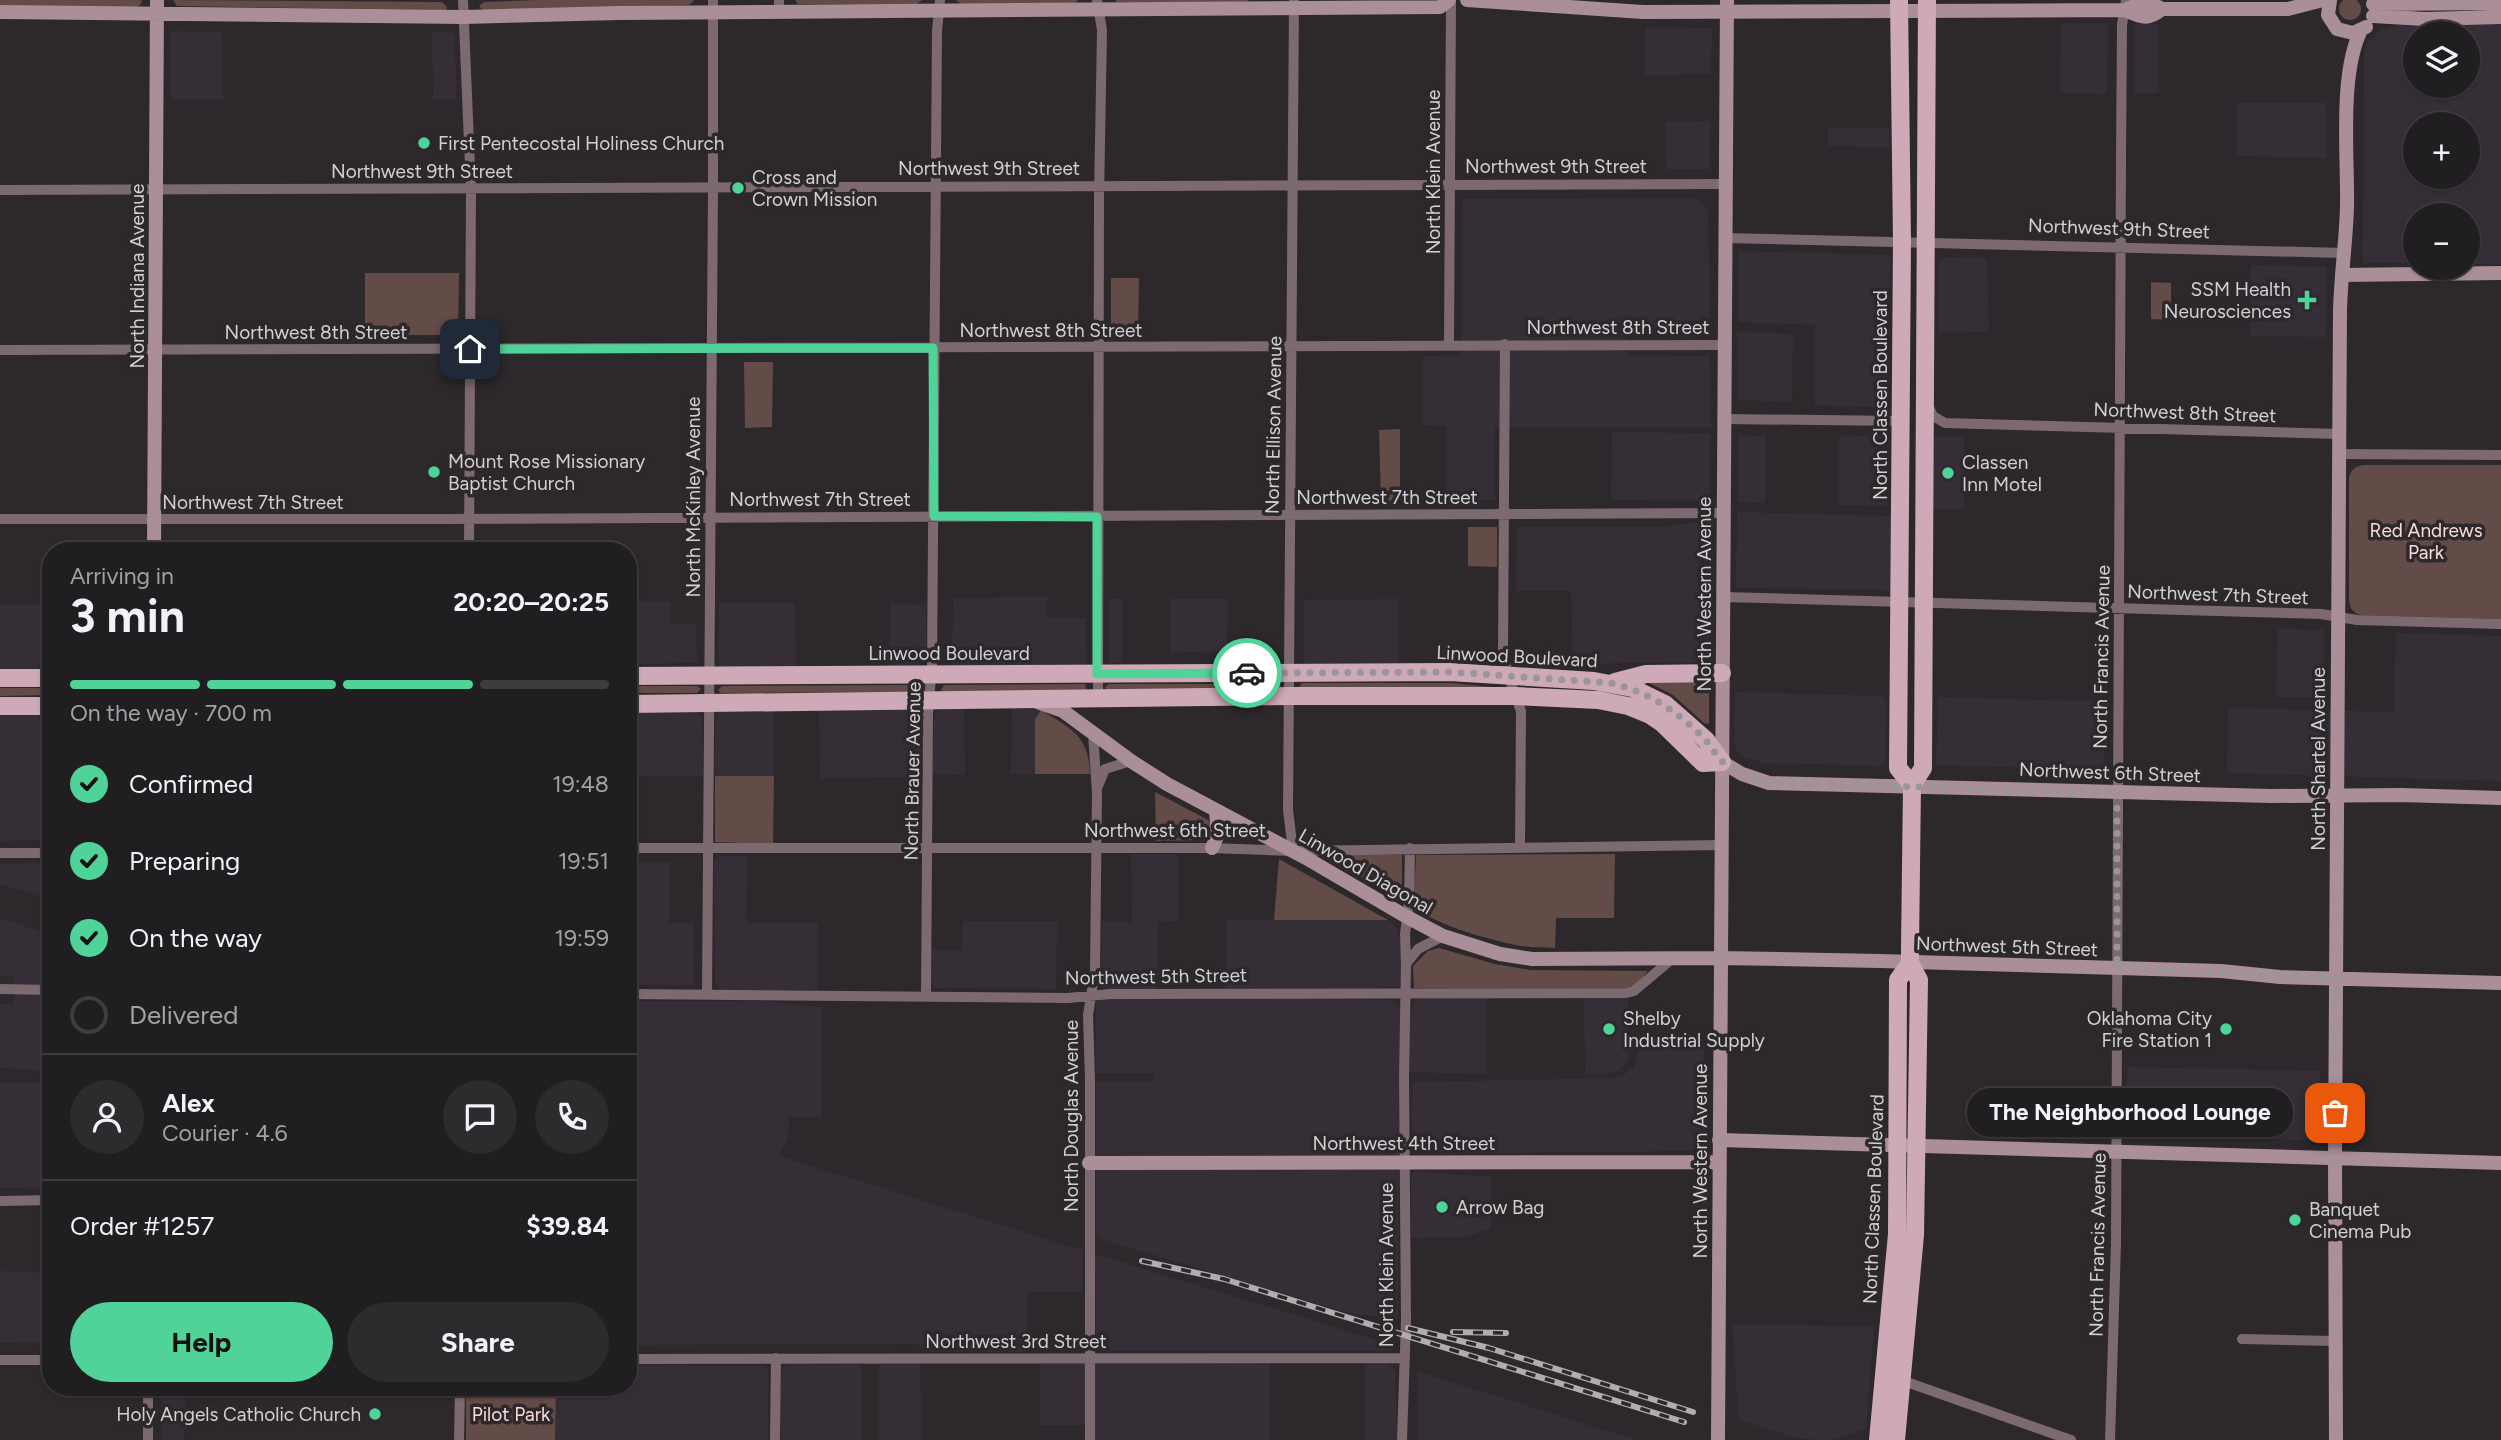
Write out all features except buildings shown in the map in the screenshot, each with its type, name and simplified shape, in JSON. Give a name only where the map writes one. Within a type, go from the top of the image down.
[{"type":"main road","points":[[0,12],[157,6],[464,18],[713,6],[1294,4],[1440,7],[1450,0]]},
{"type":"main road","points":[[1467,0],[1594,10],[1727,6],[2125,5],[2141,2],[2152,2],[2162,9],[2288,9],[2323,0]]},
{"type":"main road","name":"North Shartel Avenue","points":[[2330,0],[2327,10],[2344,47],[2348,78],[2339,434],[2336,1440]]},
{"type":"main road","points":[[2373,7],[2501,3]]},
{"type":"main road","name":"North Classen Boulevard","points":[[1899,5],[1902,241],[1898,768],[1912,785]]},
{"type":"main road","name":"North Classen Boulevard","points":[[1896,1440],[1915,1235],[1898,980],[1910,963],[1912,785],[1923,768],[1927,5]]},
{"type":"main road","name":"North Indiana Avenue","points":[[154,542],[157,6]]},
{"type":"main road","name":"North Western Avenue","points":[[1718,1440],[1727,6]]},
{"type":"main road","points":[[2288,9],[2334,25],[2348,33],[2361,30],[2369,24],[2373,7]]},
{"type":"main road","points":[[2373,7],[2426,19],[2501,17]]},
{"type":"main road","name":"North Shartel Avenue","points":[[2348,78],[2361,30]]},
{"type":"main road","points":[[2342,275],[2501,273]]},
{"type":"main road","name":"Linwood Boulevard","points":[[637,676],[1450,672],[1611,683],[1632,688],[1665,704],[1706,740],[1722,762]]},
{"type":"main road","points":[[1611,683],[1647,674],[1722,673]]},
{"type":"main road","points":[[0,678],[42,678]]},
{"type":"main road","name":"Linwood Boulevard","points":[[637,704],[1290,696],[1516,696],[1598,700],[1628,706],[1662,723],[1703,763],[1722,762]]},
{"type":"main road","name":"Linwood Diagonal","points":[[1029,699],[1063,710],[1131,761],[1443,936],[1500,954],[1532,959],[1721,958]]},
{"type":"main road","points":[[0,706],[42,706]]},
{"type":"main road","name":"Northwest 6th Street","points":[[1722,762],[1742,774],[1769,783],[2501,798]]},
{"type":"main road","points":[[1212,848],[1218,834],[1216,811]]},
{"type":"main road","name":"Northwest 5th Street","points":[[1721,958],[2221,971],[2280,977],[2501,983]]},
{"type":"main road","points":[[1720,1140],[2501,1163]]},
{"type":"main road","name":"North Classen Boulevard","points":[[1878,1440],[1907,1145]]},
{"type":"main road","name":"Northwest 4th Street","points":[[1089,1163],[1720,1162]]},
{"type":"street","points":[[463,0],[471,190],[469,542]]},
{"type":"street","name":"North Klein Avenue","points":[[1450,0],[1450,345]]},
{"type":"street","name":"North Ellison Avenue","points":[[1293,851],[1288,810],[1294,4]]},
{"type":"street","name":"North Brauer Avenue","points":[[926,996],[939,5]]},
{"type":"street","points":[[1098,5],[1102,30],[1098,698]]},
{"type":"street","name":"North Francis Avenue","points":[[2110,1440],[2116,1151],[2120,247],[2122,25],[2125,5]]},
{"type":"street","name":"North McKinley Avenue","points":[[707,994],[713,6]]},
{"type":"street","name":"Northwest 9th Street","points":[[0,190],[1726,184]]},
{"type":"street","name":"Northwest 9th Street","points":[[1725,238],[2344,253]]},
{"type":"street","points":[[1506,344],[1503,653],[1521,711],[1520,846]]},
{"type":"street","name":"Northwest 8th Street","points":[[0,350],[1724,345]]},
{"type":"street","points":[[1926,400],[1933,416],[1945,423]]},
{"type":"street","points":[[1724,419],[1901,421]]},
{"type":"street","points":[[1925,438],[1933,429],[1945,423]]},
{"type":"street","name":"Northwest 8th Street","points":[[1945,423],[2339,434]]},
{"type":"street","points":[[2339,454],[2501,455]]},
{"type":"street","name":"Northwest 7th Street","points":[[0,519],[1724,513]]},
{"type":"street","name":"Northwest 7th Street","points":[[1723,597],[2321,614],[2371,621],[2501,624]]},
{"type":"street","name":"North Douglas Avenue","points":[[1090,1440],[1088,1015],[1095,971],[1097,793],[1093,733]]},
{"type":"street","points":[[1097,793],[1105,769],[1131,761]]},
{"type":"street","name":"Northwest 6th Street","points":[[637,848],[709,846],[927,850],[1212,848],[1293,851],[1722,845]]},
{"type":"street","name":"North Klein Avenue","points":[[1402,1440],[1406,1320],[1404,945],[1409,848]]},
{"type":"street","points":[[0,853],[42,853]]},
{"type":"street","points":[[1406,964],[1418,949],[1443,936]]},
{"type":"street","name":"Northwest 5th Street","points":[[637,994],[1068,998],[1110,994],[1626,993],[1634,990],[1672,959]]},
{"type":"street","points":[[0,989],[42,990]]},
{"type":"street","points":[[0,1201],[42,1200]]},
{"type":"street","points":[[2242,1339],[2336,1341]]},
{"type":"street","points":[[775,1440],[776,1358]]},
{"type":"street","name":"Northwest 3rd Street","points":[[637,1359],[1403,1358]]},
{"type":"street","points":[[0,1360],[42,1360]]},
{"type":"street","points":[[1884,1374],[2071,1440]]},
{"type":"street","points":[[148,1396],[148,1440]]},
{"type":"street","points":[[459,1440],[460,1396]]},
{"type":"shaded area","points":[[2061,23],[2108,23],[2107,94],[2060,93]]},
{"type":"shaded area","points":[[2480,23],[2501,23],[2501,264],[2480,264],[2480,203],[2403,203],[2403,263],[2363,263],[2364,52],[2367,43],[2381,30],[2403,24],[2403,98],[2480,98]]},
{"type":"shaded area","points":[[2135,24],[2159,24],[2159,93],[2134,94]]},
{"type":"shaded area","points":[[1645,27],[1712,28],[1711,74],[1645,75]]},
{"type":"shaded area","points":[[170,31],[222,32],[223,99],[170,99]]},
{"type":"shaded area","points":[[432,32],[455,33],[456,99],[433,99]]},
{"type":"shaded area","points":[[2237,103],[2326,103],[2327,158],[2237,156]]},
{"type":"shaded area","points":[[1710,121],[1710,169],[1666,169],[1665,122]]},
{"type":"shaded area","points":[[1828,128],[1889,128],[1889,147],[1828,146]]},
{"type":"shaded area","points":[[1695,198],[1708,210],[1710,331],[1627,331],[1626,355],[1710,356],[1711,427],[1495,427],[1495,500],[1447,500],[1447,426],[1423,425],[1423,356],[1462,355],[1463,199]]},
{"type":"shaded area","points":[[1739,251],[1890,255],[1889,408],[1815,405],[1815,325],[1739,322]]},
{"type":"shaded area","points":[[1944,257],[1987,258],[1989,332],[1938,333],[1938,264]]},
{"type":"shaded area","points":[[2251,265],[2327,267],[2326,337],[2250,336]]},
{"type":"shaded area","points":[[1737,332],[1793,334],[1792,402],[1737,400]]},
{"type":"shaded area","points":[[1612,432],[1710,433],[1710,501],[1611,500]]},
{"type":"shaded area","points":[[1739,435],[1766,436],[1765,503],[1738,502]]},
{"type":"shaded area","points":[[1839,435],[1889,437],[1888,506],[1838,505]]},
{"type":"shaded area","name":"Classen Inn Motel","points":[[1932,437],[1964,437],[1964,509],[1933,509]]},
{"type":"shaded area","points":[[1737,512],[1892,516],[1891,590],[1736,588]]},
{"type":"shaded area","points":[[1699,522],[1700,597],[1710,597],[1709,659],[1706,662],[1573,664],[1571,591],[1516,591],[1517,527],[1661,527]]},
{"type":"shaded area","points":[[1047,597],[1047,618],[1085,618],[1087,667],[952,666],[953,598]]},
{"type":"shaded area","points":[[1109,599],[1122,599],[1122,663],[1109,663]]},
{"type":"shaded area","points":[[1170,599],[1228,599],[1227,651],[1170,653]]},
{"type":"shaded area","points":[[1399,599],[1399,663],[1304,664],[1304,600]]},
{"type":"shaded area","points":[[637,602],[671,602],[671,624],[696,624],[697,663],[637,664]]},
{"type":"shaded area","points":[[719,603],[795,603],[796,669],[725,669],[718,662]]},
{"type":"shaded area","points":[[890,604],[926,605],[926,653],[916,667],[890,667]]},
{"type":"shaded area","points":[[0,605],[42,605],[42,668],[0,668]]},
{"type":"shaded area","points":[[2278,629],[2324,630],[2323,697],[2276,697]]},
{"type":"shaded area","points":[[2396,633],[2501,636],[2501,781],[2227,773],[2228,708],[2394,712]]},
{"type":"shaded area","points":[[1735,692],[1883,696],[1887,704],[1885,763],[1882,766],[1764,763],[1744,757],[1734,744]]},
{"type":"shaded area","points":[[1938,697],[2106,702],[2104,770],[1936,765]]},
{"type":"shaded area","points":[[1012,707],[1041,710],[1035,719],[1035,774],[1011,774]]},
{"type":"shaded area","points":[[773,708],[774,776],[715,776],[715,724],[719,712]]},
{"type":"shaded area","points":[[819,708],[915,710],[921,720],[921,777],[820,778]]},
{"type":"shaded area","points":[[945,708],[964,708],[965,775],[933,774],[935,714]]},
{"type":"shaded area","points":[[697,712],[702,719],[703,776],[637,776],[637,713]]},
{"type":"shaded area","points":[[42,715],[42,840],[0,841],[0,716]]},
{"type":"shaded area","points":[[1131,854],[1178,854],[1178,921],[1158,922],[1157,989],[1107,989],[1101,982],[1102,922],[1132,922]]},
{"type":"shaded area","points":[[721,856],[747,856],[746,923],[818,923],[817,990],[722,990],[715,984],[714,863]]},
{"type":"shaded area","points":[[637,862],[670,862],[669,923],[694,923],[693,985],[637,985]]},
{"type":"shaded area","points":[[42,863],[42,897],[0,884],[0,864]]},
{"type":"shaded area","points":[[0,918],[42,932],[42,1070],[0,1068],[0,1004],[14,1004],[14,977],[0,976]]},
{"type":"shaded area","points":[[1226,920],[1388,920],[1394,924],[1401,942],[1401,981],[1398,987],[1321,990],[1321,999],[1391,1000],[1396,1002],[1401,1010],[1412,1010],[1414,1003],[1420,999],[1487,998],[1487,1074],[1399,1072],[1398,1319],[1348,1313],[1098,1238],[1096,1234],[1096,1082],[1154,1082],[1154,1073],[1096,1073],[1096,1002],[1102,999],[1226,999]]},
{"type":"shaded area","points":[[963,921],[1057,921],[1056,989],[935,988],[932,983],[932,950],[962,950]]},
{"type":"shaded area","points":[[1584,998],[1628,998],[1628,1060],[1620,1070],[1585,1074]]},
{"type":"shaded area","points":[[637,1001],[761,1001],[822,1007],[822,1117],[789,1118],[788,1138],[779,1156],[1082,1250],[1082,1292],[1027,1292],[1027,1352],[932,1352],[917,1344],[637,1345]]},
{"type":"shaded area","points":[[1637,1040],[1704,1040],[1702,1148],[1692,1151],[1412,1152],[1414,1082],[1613,1078],[1634,1067]]},
{"type":"shaded area","points":[[2127,1067],[2320,1071],[2322,1136],[2315,1140],[2296,1140],[2128,1132]]},
{"type":"shaded area","points":[[42,1082],[42,1189],[0,1188],[0,1083]]},
{"type":"shaded area","points":[[1415,1171],[1491,1177],[1491,1228],[1465,1237],[1411,1238],[1411,1177]]},
{"type":"shaded area","points":[[1095,1254],[1397,1346],[1390,1351],[1104,1351],[1096,1339]]},
{"type":"shaded area","points":[[0,1271],[42,1273],[42,1342],[0,1343]]},
{"type":"shaded area","points":[[1733,1325],[1874,1326],[1866,1429],[1829,1440],[1800,1439],[1738,1419]]},
{"type":"shaded area","points":[[1040,1364],[1270,1364],[1270,1440],[1095,1440],[1094,1425],[1040,1425]]},
{"type":"shaded area","points":[[1365,1364],[1387,1364],[1395,1369],[1397,1440],[1365,1440]]},
{"type":"shaded area","points":[[637,1365],[765,1366],[768,1371],[768,1440],[555,1440],[556,1396],[637,1396]]},
{"type":"shaded area","points":[[787,1365],[861,1365],[862,1440],[781,1440],[781,1370]]},
{"type":"shaded area","points":[[879,1365],[920,1365],[922,1440],[879,1440]]},
{"type":"shaded area","points":[[1417,1371],[1563,1417],[1637,1440],[1417,1440]]},
{"type":"shaded area","points":[[162,1396],[185,1396],[184,1440],[161,1440]]},
{"type":"green space","points":[[2354,-1],[2360,5],[2358,17],[2350,20],[2342,17],[2339,9],[2342,1]]},
{"type":"green space","points":[[0,0],[142,2],[134,7],[0,6]]},
{"type":"green space","points":[[173,0],[442,2],[447,7],[446,10],[177,6]]},
{"type":"green space","points":[[795,0],[922,0],[917,4],[798,4]]},
{"type":"green space","points":[[956,0],[1078,0],[1075,3],[961,4]]},
{"type":"green space","points":[[1115,0],[1249,0],[1117,2]]},
{"type":"green space","points":[[694,1],[689,5],[484,11],[479,6],[484,2]]},
{"type":"green space","points":[[365,273],[459,273],[458,335],[365,335]]},
{"type":"green space","points":[[1111,278],[1139,278],[1138,333],[1111,333]]},
{"type":"green space","points":[[2151,282],[2171,283],[2171,320],[2151,319]]},
{"type":"green space","points":[[744,362],[773,362],[772,427],[745,428]]},
{"type":"green space","points":[[1400,429],[1400,501],[1381,501],[1379,430]]},
{"type":"green space","name":"Red Andrews Park","points":[[2363,465],[2501,465],[2501,619],[2360,615],[2353,610],[2349,597],[2349,480],[2353,470]]},
{"type":"green space","points":[[1468,527],[1497,527],[1497,567],[1468,566]]},
{"type":"green space","points":[[1645,681],[1705,681],[1709,685],[1709,724],[1704,723],[1673,695]]},
{"type":"green space","points":[[1302,683],[1451,683],[1502,688],[1298,688]]},
{"type":"green space","points":[[1085,684],[1087,691],[941,690],[944,685]]},
{"type":"green space","points":[[1109,684],[1278,684],[1282,687],[1107,691],[1105,687]]},
{"type":"green space","points":[[916,685],[919,689],[914,692],[721,693],[718,690],[722,686]]},
{"type":"green space","points":[[637,686],[697,686],[701,689],[697,693],[637,693]]},
{"type":"green space","points":[[0,688],[42,688],[42,695],[0,696]]},
{"type":"green space","points":[[1041,710],[1076,734],[1086,750],[1090,774],[1035,774],[1035,719]]},
{"type":"green space","points":[[715,776],[774,776],[773,844],[715,842]]},
{"type":"green space","points":[[1155,792],[1208,820],[1213,826],[1209,840],[1156,841]]},
{"type":"green space","points":[[1324,854],[1402,855],[1402,888],[1405,901],[1323,857]]},
{"type":"green space","points":[[1615,854],[1614,918],[1556,918],[1555,948],[1522,946],[1464,931],[1432,918],[1416,904],[1416,855]]},
{"type":"green space","points":[[1279,859],[1388,920],[1274,920]]},
{"type":"green space","points":[[1439,948],[1495,964],[1531,970],[1648,971],[1635,986],[1626,988],[1414,988],[1413,966],[1428,951]]},
{"type":"green space","name":"Pilot Park","points":[[466,1396],[556,1396],[555,1440],[466,1440]]},
{"type":"railway","points":[[1142,1261],[1224,1279],[1684,1422]]},
{"type":"railway","points":[[1408,1328],[1489,1348],[1693,1412]]},
{"type":"railway","points":[[1453,1332],[1506,1333]]},
{"type":"way so far","points":[[1247,673],[1450,672],[1611,683],[1650,695],[1665,704],[1706,740],[1722,762],[1742,774],[1769,783],[2117,792],[2117,968],[2336,978],[2335,1113]]},
{"type":"place","name":"First Pentecostal Holiness Church","points":[[424,143]]},
{"type":"place","name":"Cross and Crown Mission","points":[[738,188]]},
{"type":"place","name":"SSM Health Neurosciences","points":[[2307,300]]},
{"type":"place","name":"Mount Rose Missionary Baptist Church","points":[[434,472]]},
{"type":"place","name":"Classen Inn Motel","points":[[1948,473]]},
{"type":"place","name":"Shelby Industrial Supply","points":[[1609,1029]]},
{"type":"place","name":"Oklahoma City Fire Station 1","points":[[2226,1029]]},
{"type":"place","name":"The Neighborhood Lounge","points":[[2335,1113]]},
{"type":"place","name":"Arrow Bag","points":[[1442,1207]]},
{"type":"place","name":"Banquet Cinema Pub","points":[[2295,1220]]},
{"type":"place","name":"Holy Angels Catholic Church","points":[[375,1414]]},
{"type":"route","points":[[470,349],[933,348],[934,516],[1097,517],[1097,674],[1247,673]]}]
